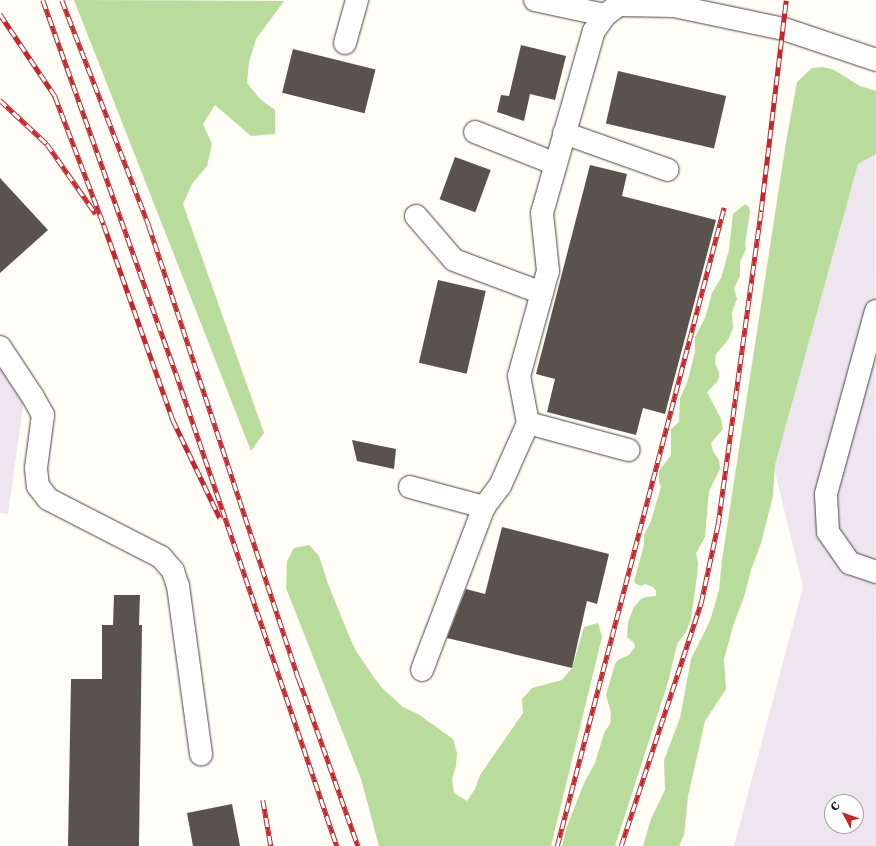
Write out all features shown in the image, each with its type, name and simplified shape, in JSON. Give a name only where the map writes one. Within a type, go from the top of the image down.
[{"type":"lane","points":[[345,43],[356,0]]},
{"type":"lane","points":[[536,0],[605,15]]},
{"type":"lane","points":[[422,670],[484,507],[500,486],[528,423],[519,376],[548,271],[542,213],[594,31],[605,15],[618,5],[674,6],[784,29],[876,60]]},
{"type":"lane","points":[[475,132],[556,164]]},
{"type":"lane","points":[[564,133],[668,170]]},
{"type":"lane","points":[[416,216],[454,260],[542,293]]},
{"type":"lane","points":[[876,311],[826,494],[828,532],[850,563],[876,572]]},
{"type":"lane","points":[[0,347],[34,397],[43,415],[36,468],[38,486],[48,499],[161,558],[173,571],[178,586],[201,754]]},
{"type":"lane","points":[[528,423],[628,450]]},
{"type":"lane","points":[[410,487],[484,507]]},
{"type":"shaded area","points":[[875,154],[876,846],[734,846],[803,587],[774,468],[858,164]]},
{"type":"shaded area","points":[[0,368],[24,400],[8,514],[0,513]]},
{"type":"green space","points":[[74,0],[284,1],[256,39],[249,62],[247,83],[260,99],[275,110],[275,134],[251,136],[215,105],[203,124],[212,144],[207,166],[192,184],[183,204],[264,433],[251,451]]},
{"type":"green space","points":[[823,67],[834,70],[860,86],[876,91],[876,154],[858,164],[775,465],[773,496],[761,543],[734,623],[724,659],[726,689],[705,721],[688,796],[684,835],[679,846],[643,846],[651,819],[665,790],[664,760],[680,718],[691,659],[710,621],[719,590],[722,560],[786,142],[797,82],[812,68]]},
{"type":"green space","points":[[745,204],[749,207],[750,212],[745,244],[746,249],[740,262],[740,276],[734,288],[737,299],[732,312],[733,328],[728,340],[716,354],[715,363],[719,372],[719,377],[717,382],[707,392],[721,419],[723,429],[711,443],[713,451],[719,460],[720,469],[709,491],[705,537],[696,553],[698,563],[691,619],[686,632],[677,644],[668,682],[615,846],[562,846],[567,826],[585,781],[595,763],[604,733],[610,724],[611,713],[606,695],[615,664],[618,660],[629,655],[635,647],[634,643],[627,637],[628,622],[634,607],[641,599],[656,596],[656,591],[653,587],[645,584],[641,586],[636,584],[634,581],[644,545],[644,535],[651,521],[661,487],[659,482],[659,471],[671,455],[671,429],[679,422],[680,398],[687,383],[695,352],[695,337],[705,318],[712,293],[721,278],[729,250],[733,214]]},
{"type":"green space","points":[[309,545],[319,556],[328,584],[356,651],[373,676],[382,688],[403,707],[418,714],[453,739],[457,753],[456,766],[452,779],[454,793],[467,801],[475,789],[480,775],[523,713],[522,699],[532,688],[562,680],[572,668],[584,627],[598,623],[602,637],[551,846],[379,846],[361,779],[286,588],[287,561],[294,548]]},
{"type":"building","points":[[521,45],[566,56],[555,100],[530,94],[524,121],[497,112],[501,95],[509,96]]},
{"type":"building","points":[[293,49],[375,70],[365,113],[282,93]]},
{"type":"building","points":[[618,71],[726,96],[714,149],[606,124]]},
{"type":"building","points":[[455,157],[491,170],[475,212],[440,199]]},
{"type":"building","points":[[590,165],[627,174],[622,196],[716,220],[665,414],[643,408],[636,435],[547,412],[555,379],[536,374]]},
{"type":"building","points":[[0,178],[48,230],[0,273]]},
{"type":"building","points":[[438,280],[486,291],[467,374],[419,363]]},
{"type":"building","points":[[352,440],[396,449],[394,469],[357,461]]},
{"type":"building","points":[[502,527],[609,554],[597,604],[587,601],[572,668],[447,638],[466,589],[485,594]]},
{"type":"building","points":[[114,595],[140,595],[139,625],[142,625],[139,846],[68,846],[71,679],[102,679],[102,625],[113,625]]},
{"type":"building","points":[[232,804],[240,846],[193,846],[187,813]]},
{"type":"railway","points":[[43,0],[176,373],[337,846]]},
{"type":"railway","points":[[62,0],[149,226],[299,679],[358,846]]},
{"type":"railway","points":[[621,846],[701,603],[718,524],[761,210],[786,0]]},
{"type":"railway","points":[[0,14],[55,96],[104,225],[173,420],[220,518]]},
{"type":"railway","points":[[0,100],[47,144],[96,214]]},
{"type":"railway","points":[[557,846],[724,207]]},
{"type":"railway","points":[[263,800],[271,846]]}]
